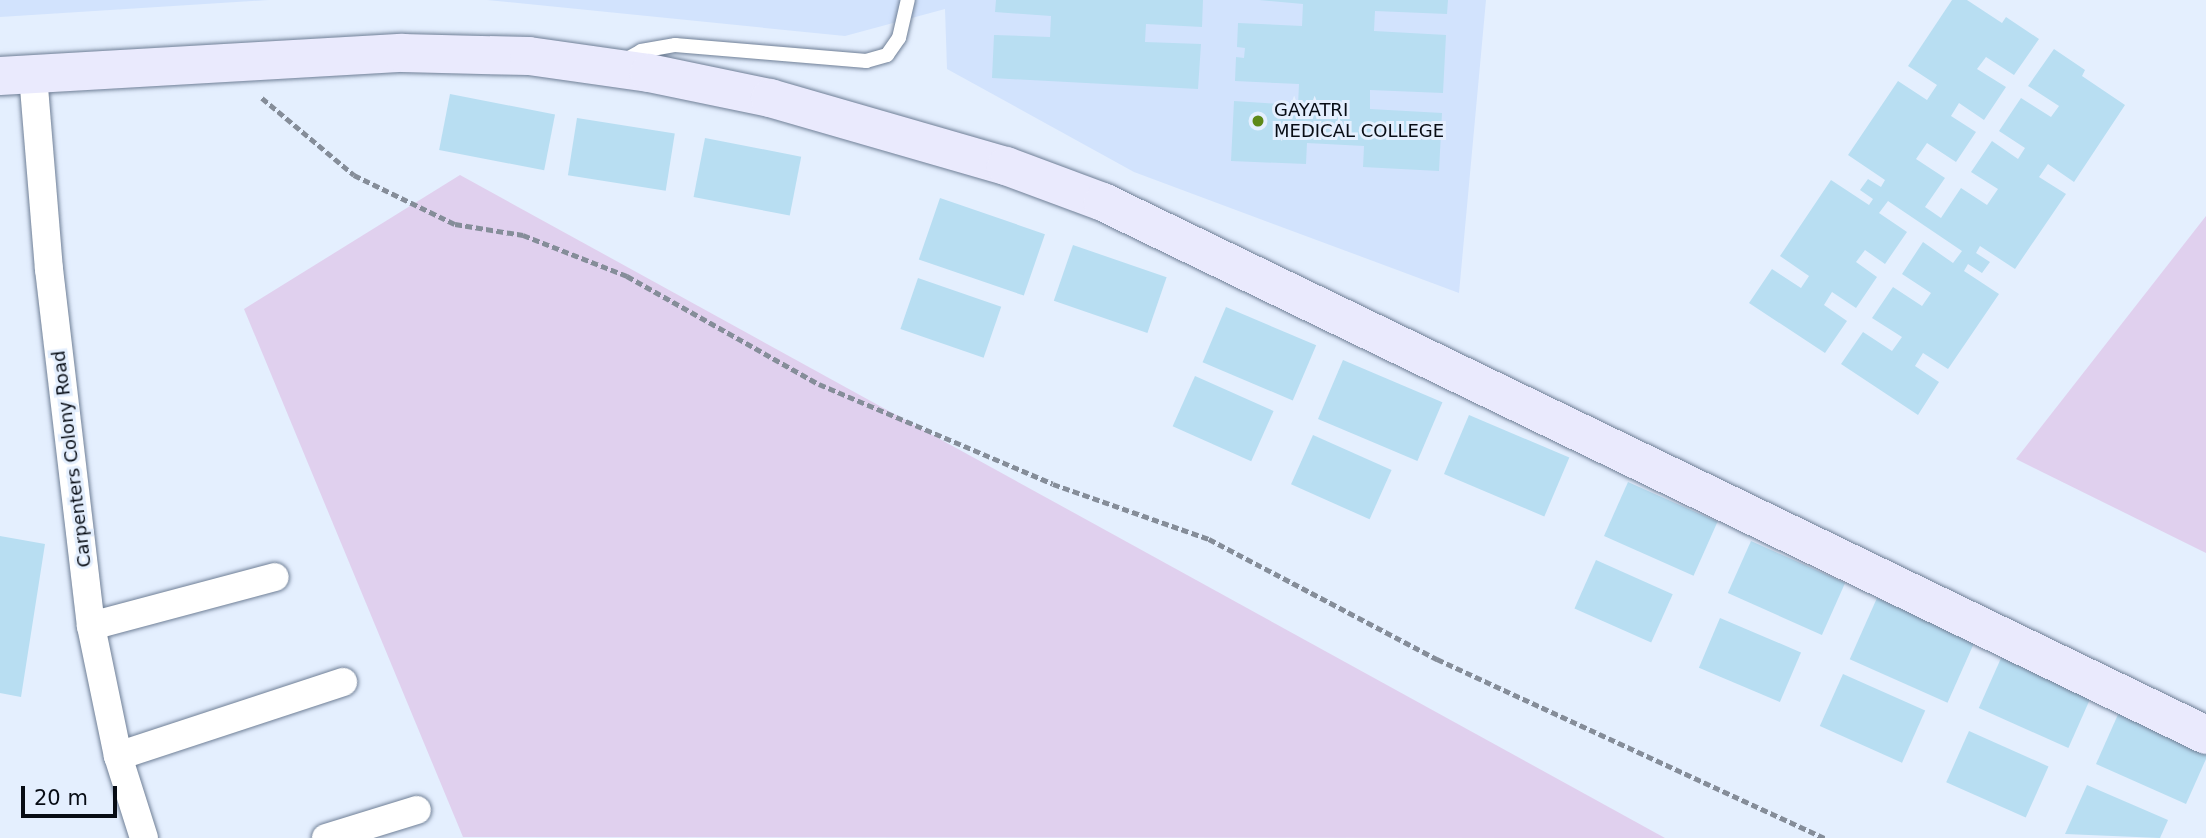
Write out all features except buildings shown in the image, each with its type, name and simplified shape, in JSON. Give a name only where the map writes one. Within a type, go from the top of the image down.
[{"type":"street","points":[[16,75],[402,53],[528,56],[612,68],[770,98],[1006,166],[1103,202],[2206,735]]},
{"type":"street","name":"Carpenters Colony Road","points":[[16,75],[49,269],[90,626],[118,756],[144,838]]},
{"type":"street","points":[[90,626],[275,577]]},
{"type":"street","points":[[118,756],[343,682]]},
{"type":"street","points":[[327,838],[417,810]]},
{"type":"lane","points":[[612,68],[641,51],[675,45],[866,61],[887,55],[899,38],[908,0]]},
{"type":"path","points":[[221,64],[354,175],[454,225],[523,235],[626,276],[819,384],[1053,484],[1209,539],[1437,659],[1825,838]]},
{"type":"shaded area","points":[[0,0],[269,0],[0,17]]},
{"type":"shaded area","name":"GAYATRI MEDICAL COLLEGE","points":[[487,0],[1486,0],[1459,293],[1134,172],[947,69],[945,9],[845,36]]},
{"type":"shaded area","points":[[460,175],[1665,838],[463,837],[244,309]]},
{"type":"shaded area","points":[[2206,216],[2206,553],[2016,459]]},
{"type":"place","name":"GAYATRI MEDICAL COLLEGE","points":[[1258,121]]}]
